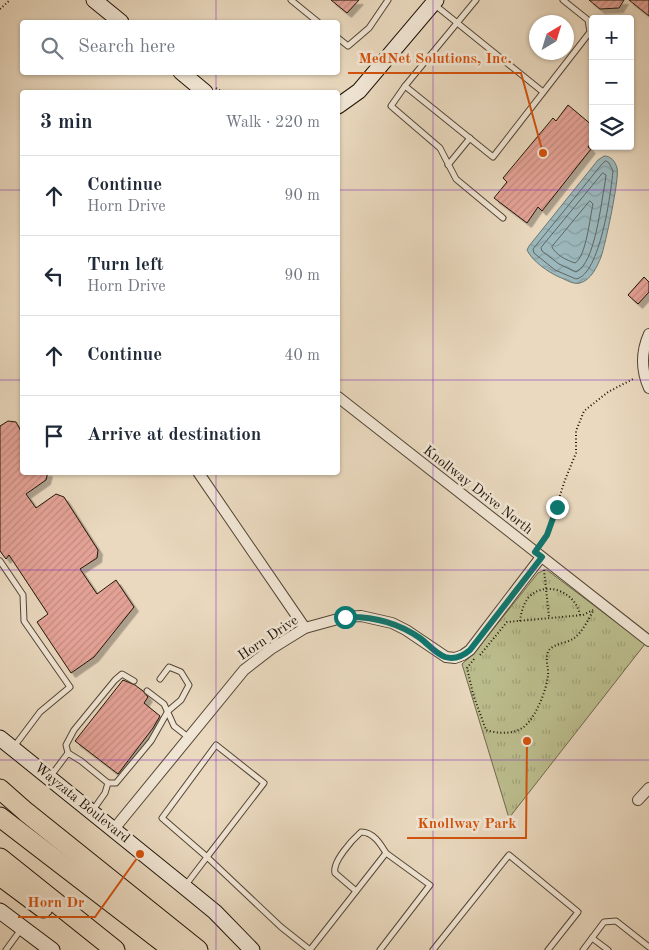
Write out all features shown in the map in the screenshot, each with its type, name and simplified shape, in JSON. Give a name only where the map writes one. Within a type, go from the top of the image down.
[{"type":"highway","points":[[0,789],[198,950]]},
{"type":"highway","points":[[0,816],[173,950]]},
{"type":"highway","points":[[1,864],[58,919],[111,947]]},
{"type":"street","points":[[94,0],[119,20]]},
{"type":"street","points":[[340,105],[360,91],[433,1]]},
{"type":"street","points":[[185,75],[203,90]]},
{"type":"street","points":[[649,334],[643,353],[644,374],[649,388]]},
{"type":"street","name":"Knollway Drive North","points":[[340,399],[538,555],[596,607],[649,641]]},
{"type":"street","points":[[200,475],[305,628]]},
{"type":"street","name":"Horn Drive","points":[[114,828],[244,670],[269,651],[305,628],[345,617],[361,616],[377,619],[406,630],[420,638],[438,653],[446,657],[455,658],[470,650],[538,555]]},
{"type":"street","name":"Wayzata Boulevard","points":[[0,738],[114,828],[215,912],[252,950]]},
{"type":"street","points":[[638,800],[649,788]]},
{"type":"street","points":[[0,911],[52,950]]},
{"type":"lane","points":[[291,0],[316,20]]},
{"type":"lane","points":[[340,40],[348,46],[368,28],[388,0]]},
{"type":"lane","points":[[476,0],[405,86],[391,106],[440,148],[456,179],[503,218]]},
{"type":"lane","points":[[405,86],[493,157],[590,32],[588,20],[563,0]]},
{"type":"lane","points":[[433,1],[457,23],[544,92]]},
{"type":"lane","points":[[448,165],[470,138]]},
{"type":"lane","points":[[0,561],[23,595],[24,620],[70,687],[40,712],[13,748]]},
{"type":"lane","points":[[134,681],[122,674],[115,680],[74,730],[66,745],[68,753],[108,783],[116,783],[123,775],[151,741],[168,711],[181,700],[189,685],[181,672],[169,667],[160,679]]},
{"type":"lane","points":[[147,691],[164,704],[174,726],[188,737]]},
{"type":"lane","points":[[184,887],[207,856],[264,783],[216,745],[162,818],[207,856],[280,927],[310,950],[386,853]]},
{"type":"lane","points":[[50,777],[68,753]]},
{"type":"lane","points":[[92,811],[105,793],[108,783]]},
{"type":"lane","points":[[356,891],[334,869],[336,862],[361,832],[369,834],[381,844],[386,853],[430,886],[380,950]]},
{"type":"lane","points":[[433,950],[509,855],[578,912],[548,950]]},
{"type":"lane","points":[[583,950],[604,922],[616,921],[649,947]]},
{"type":"lane","points":[[6,950],[22,928]]},
{"type":"lane","points":[[592,938],[608,950]]},
{"type":"path","points":[[0,9],[10,0]]},
{"type":"path","points":[[549,617],[546,588],[538,555],[576,454],[576,431],[584,412],[608,392],[644,374]]},
{"type":"path","points":[[520,621],[528,599],[534,593],[546,588],[560,590],[568,595],[579,607],[580,615]]},
{"type":"path","points":[[596,607],[587,623],[575,638],[551,648],[546,656],[548,675],[545,692],[525,726],[512,732],[496,734],[486,730],[467,668],[486,649],[507,622],[580,615],[596,607]]},
{"type":"green space","points":[[547,570],[645,644],[509,818],[462,664],[474,653],[538,573]]},
{"type":"water","points":[[604,156],[611,158],[617,168],[606,240],[598,265],[593,273],[580,283],[569,282],[545,269],[536,262],[527,250],[598,160]]},
{"type":"building","points":[[331,0],[359,0],[347,13]]},
{"type":"building","points":[[589,0],[624,0],[619,8],[600,9]]},
{"type":"building","points":[[629,0],[649,0],[649,16]]},
{"type":"building","points":[[568,105],[589,123],[588,147],[590,150],[542,211],[538,207],[527,223],[494,198],[507,182],[503,178],[553,118],[556,121]]},
{"type":"building","points":[[644,277],[649,282],[649,292],[638,304],[628,295]]},
{"type":"building","points":[[8,421],[16,422],[20,429],[20,475],[47,475],[46,480],[26,494],[36,508],[56,494],[64,497],[98,550],[97,558],[80,569],[97,594],[116,580],[134,607],[94,657],[71,673],[37,622],[48,614],[9,555],[6,559],[0,551],[0,426]]},
{"type":"building","points":[[123,680],[143,691],[148,697],[144,703],[160,716],[118,774],[75,741]]},
{"type":"place","name":"MedNet Solutions, Inc.","points":[[543,153]]},
{"type":"place","name":"Knollway Park","points":[[527,741]]},
{"type":"place","name":"Horn Dr","points":[[140,854]]},
{"type":"route","points":[[345,617],[361,616],[392,623],[420,638],[446,657],[455,658],[463,655],[470,650],[542,557],[535,552],[547,535],[557,507]]}]
